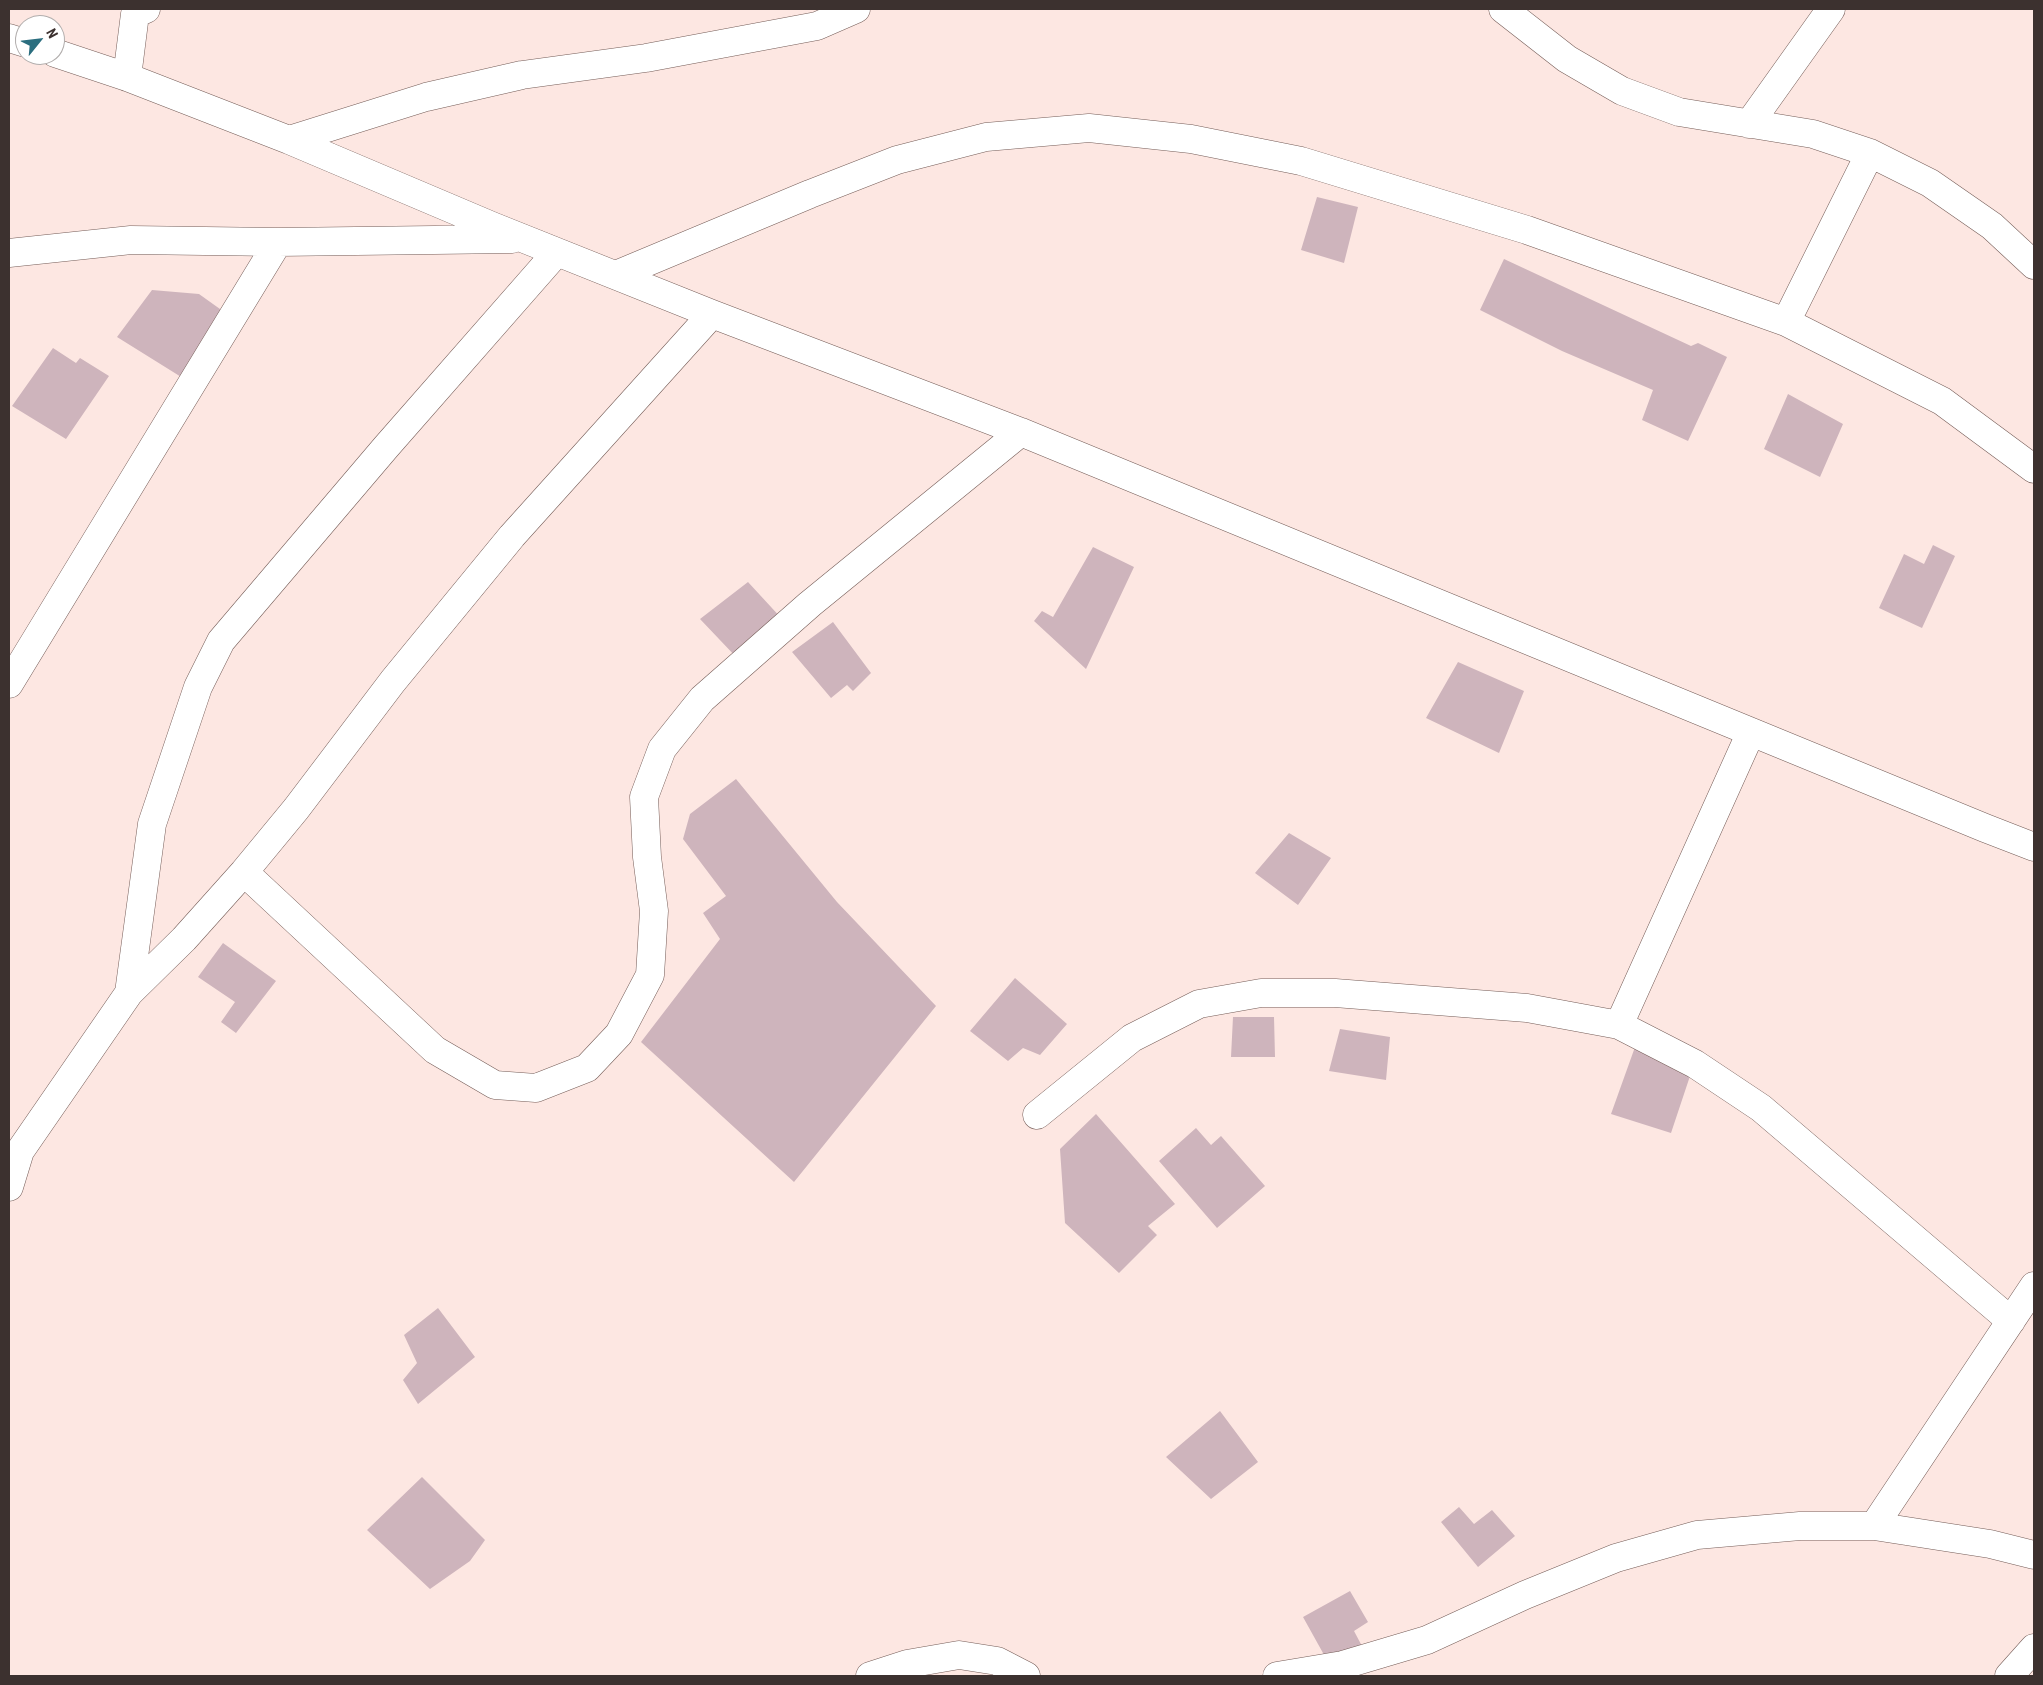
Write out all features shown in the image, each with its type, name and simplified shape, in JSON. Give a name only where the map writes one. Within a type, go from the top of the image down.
[{"type":"street","points":[[289,140],[426,97],[522,74],[646,58],[813,17],[856,9]]},
{"type":"street","points":[[1503,9],[1567,59],[1622,91],[1679,112],[1813,134],[1865,163],[1930,183],[1992,226],[2034,265]]},
{"type":"street","points":[[1749,124],[1831,9]]},
{"type":"street","points":[[127,78],[138,11]]},
{"type":"street","points":[[65,56],[289,140],[492,226],[712,314],[1021,432],[1976,825],[2034,847]]},
{"type":"street","points":[[616,275],[896,160],[986,137],[1089,128],[1191,139],[1301,161],[1792,311],[1942,401],[2034,470]]},
{"type":"street","points":[[1792,311],[1865,163]]},
{"type":"street","points":[[11,257],[131,240],[278,242],[525,239]]},
{"type":"street","points":[[9,684],[278,242]]},
{"type":"street","points":[[129,993],[152,824],[198,687],[221,641],[386,446],[557,252]]},
{"type":"street","points":[[9,1187],[20,1151],[129,993],[184,939],[244,872],[296,809],[394,681],[512,536],[712,314]]},
{"type":"street","points":[[244,872],[435,1050],[495,1085],[536,1088],[587,1068],[619,1034],[650,976],[654,911],[647,856],[644,797],[662,749],[702,699],[810,604],[1021,432]]},
{"type":"street","points":[[1619,1026],[1751,732]]},
{"type":"street","points":[[1037,1115],[1132,1038],[1199,1004],[1261,993],[1335,993],[1527,1008],[1619,1026],[1695,1064],[1761,1108],[2011,1320]]},
{"type":"street","points":[[1874,1526],[2034,1286]]},
{"type":"street","points":[[1277,1676],[1343,1665],[1426,1640],[1526,1595],[1616,1558],[1697,1535],[1800,1526],[1874,1526],[1990,1544],[2034,1555]]},
{"type":"street","points":[[2009,1676],[2034,1648]]},
{"type":"street","points":[[870,1676],[907,1664],[959,1655],[997,1662],[1026,1676]]},
{"type":"building","points":[[1317,197],[1358,207],[1344,263],[1301,250]]},
{"type":"building","points":[[1504,259],[1691,346],[1698,343],[1727,357],[1688,441],[1642,420],[1653,390],[1562,351],[1480,310]]},
{"type":"building","points":[[152,290],[199,294],[227,314],[186,380],[117,337]]},
{"type":"building","points":[[53,348],[76,363],[80,358],[109,376],[66,439],[12,406]]},
{"type":"building","points":[[1788,394],[1843,424],[1820,477],[1764,449]]},
{"type":"building","points":[[1933,545],[1955,556],[1922,628],[1879,608],[1904,554],[1924,564]]},
{"type":"building","points":[[1093,547],[1134,567],[1086,669],[1034,621],[1042,611],[1053,617]]},
{"type":"building","points":[[748,582],[783,620],[738,659],[700,619]]},
{"type":"building","points":[[833,622],[871,673],[853,691],[847,685],[831,698],[792,652]]},
{"type":"building","points":[[1458,662],[1524,691],[1499,753],[1426,718]]},
{"type":"building","points":[[736,779],[837,902],[936,1006],[794,1182],[641,1042],[720,939],[703,913],[726,896],[683,839],[690,814]]},
{"type":"building","points":[[1289,833],[1331,858],[1298,905],[1255,873]]},
{"type":"building","points":[[223,943],[276,981],[236,1033],[221,1022],[235,1002],[198,977]]},
{"type":"building","points":[[1015,978],[1067,1024],[1040,1055],[1023,1048],[1008,1061],[970,1031]]},
{"type":"building","points":[[1233,1017],[1274,1017],[1275,1057],[1231,1057]]},
{"type":"building","points":[[1340,1029],[1390,1037],[1386,1080],[1329,1071]]},
{"type":"building","points":[[1635,1047],[1692,1070],[1671,1133],[1611,1114]]},
{"type":"building","points":[[1096,1114],[1175,1204],[1148,1226],[1157,1235],[1119,1273],[1065,1223],[1060,1149]]},
{"type":"building","points":[[1196,1128],[1211,1145],[1221,1136],[1265,1186],[1217,1228],[1159,1161]]},
{"type":"building","points":[[438,1308],[475,1357],[418,1404],[403,1380],[417,1363],[404,1335]]},
{"type":"building","points":[[1220,1411],[1258,1462],[1211,1499],[1166,1457]]},
{"type":"building","points":[[422,1477],[485,1540],[470,1561],[430,1589],[367,1530]]},
{"type":"building","points":[[1459,1507],[1474,1524],[1492,1510],[1515,1536],[1478,1567],[1441,1522]]},
{"type":"building","points":[[1350,1591],[1368,1622],[1354,1631],[1363,1648],[1328,1662],[1303,1617]]}]
